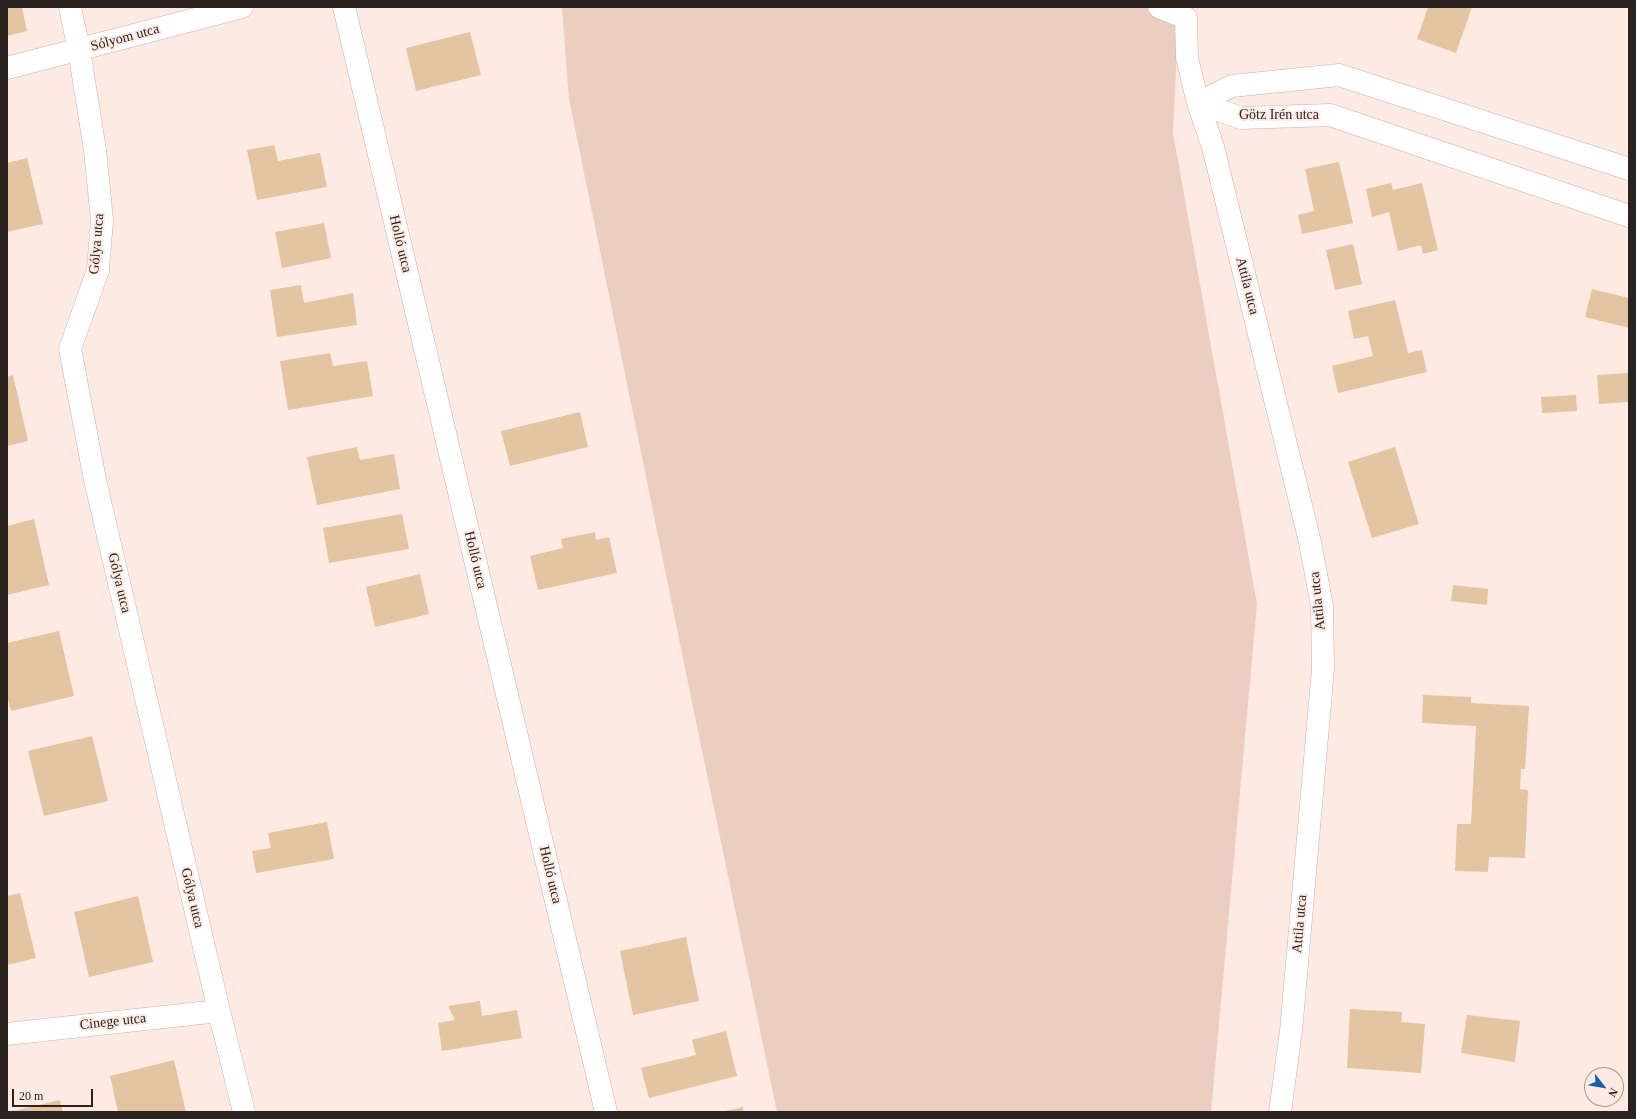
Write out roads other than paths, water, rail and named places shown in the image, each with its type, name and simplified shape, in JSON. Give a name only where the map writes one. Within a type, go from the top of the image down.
[{"type":"street","name":"Gólya utca","points":[[70,7],[79,50],[95,150],[102,220],[98,270],[70,349],[95,480],[244,1112]]},
{"type":"street","name":"Sólyom utca","points":[[7,68],[242,7]]},
{"type":"street","name":"Holló utca","points":[[344,7],[606,1112]]},
{"type":"street","name":"Attila utca","points":[[1159,7],[1186,18],[1187,58],[1198,103],[1213,147],[1225,193],[1310,542],[1322,606],[1323,670],[1291,1031],[1280,1112]]},
{"type":"street","points":[[1198,103],[1232,86],[1339,75],[1629,169]]},
{"type":"street","name":"Götz Irén utca","points":[[1198,103],[1241,118],[1330,115],[1627,209]]},
{"type":"street","name":"Cinege utca","points":[[7,1034],[219,1011]]}]
